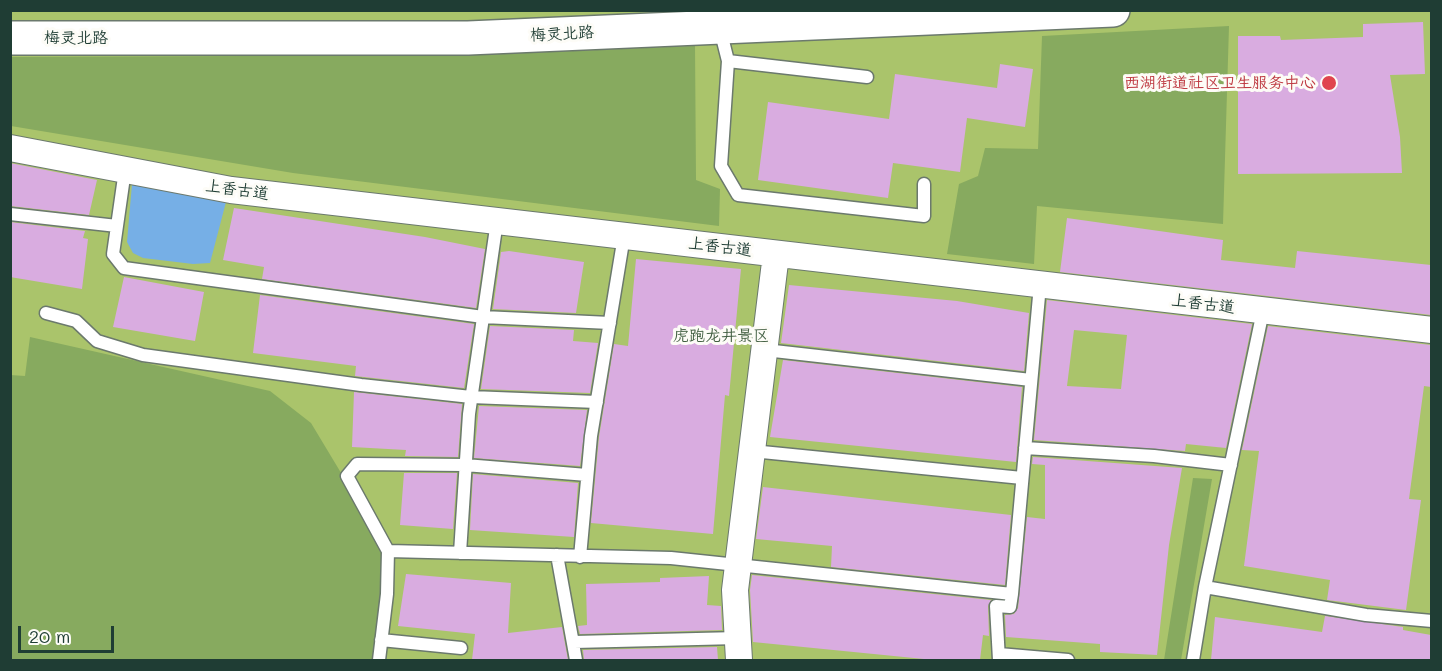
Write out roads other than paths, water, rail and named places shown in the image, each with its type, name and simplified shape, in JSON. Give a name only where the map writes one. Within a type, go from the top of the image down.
[{"type":"street","name":"梅灵北路","points":[[10,38],[468,38],[1113,10]]},
{"type":"street","name":"上香古道","points":[[10,148],[231,190],[1431,330]]},
{"type":"street","points":[[739,655],[735,590],[777,254]]},
{"type":"lane","points":[[720,28],[728,61],[721,166],[738,195],[924,216],[924,184]]},
{"type":"lane","points":[[728,61],[867,77]]},
{"type":"lane","points":[[125,170],[114,254],[124,268],[483,317],[610,323]]},
{"type":"lane","points":[[10,214],[117,226]]},
{"type":"lane","points":[[460,553],[471,397],[497,221]]},
{"type":"lane","points":[[580,556],[587,475],[597,402],[624,236]]},
{"type":"lane","points":[[1040,285],[1012,594],[1010,607],[996,606],[999,657],[1068,660]]},
{"type":"lane","points":[[1193,660],[1205,587],[1263,310]]},
{"type":"lane","points":[[46,313],[76,321],[97,341],[143,355],[361,385],[471,397],[597,402]]},
{"type":"lane","points":[[765,350],[1031,380]]},
{"type":"lane","points":[[1025,448],[1154,456],[1230,465]]},
{"type":"lane","points":[[752,451],[1022,478]]},
{"type":"lane","points":[[379,660],[388,551],[347,476],[357,464],[465,465],[587,475]]},
{"type":"lane","points":[[388,551],[671,558],[1012,594]]},
{"type":"lane","points":[[557,555],[576,660]]},
{"type":"lane","points":[[1205,587],[1366,615],[1431,621]]},
{"type":"lane","points":[[381,640],[461,648]]},
{"type":"lane","points":[[574,642],[739,655]]},
{"type":"water","points":[[132,184],[226,202],[210,263],[193,264],[143,258],[133,253],[127,242]]},
{"type":"place","name":"西湖街道社区卫生服务中心","points":[[1329,83]]},
{"type":"park label","name":"虎跑龙井景区","points":[[721,336]]}]
